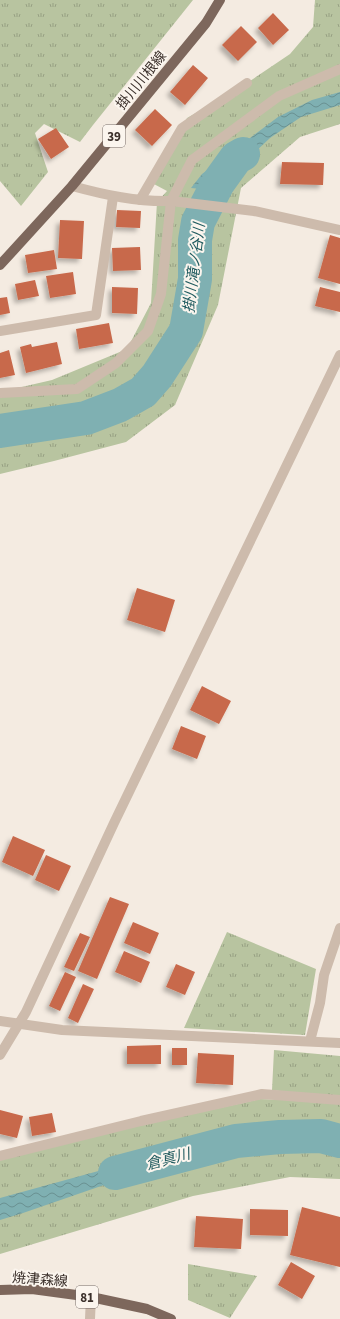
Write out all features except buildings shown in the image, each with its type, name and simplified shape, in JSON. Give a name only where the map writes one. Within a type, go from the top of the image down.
[{"type":"main road","name":"掛川川根線","points":[[0,265],[72,186],[206,22],[220,0]]},
{"type":"main road","name":"焼津森線","points":[[0,1290],[32,1290],[91,1297],[147,1309],[172,1319]]},
{"type":"street","points":[[0,393],[77,389],[116,363],[148,331],[161,294],[171,201],[192,160],[279,96],[340,69]]},
{"type":"street","points":[[140,200],[182,128],[247,83]]},
{"type":"street","points":[[72,186],[114,197],[158,202],[171,201],[254,211],[340,230]]},
{"type":"street","points":[[0,331],[96,315],[114,197]]},
{"type":"street","points":[[0,1055],[20,1024],[114,823],[340,356]]},
{"type":"street","points":[[310,1041],[320,1003],[324,975],[340,928]]},
{"type":"street","points":[[0,1021],[62,1030],[340,1042]]},
{"type":"street","points":[[0,1156],[141,1121],[262,1094],[340,1100]]},
{"type":"street","points":[[90,1319],[91,1297]]},
{"type":"green space","points":[[0,0],[193,0],[80,142],[44,124],[35,133],[48,172],[21,206],[0,181]]},
{"type":"green space","points":[[315,0],[340,0],[340,124],[300,137],[241,188],[218,305],[175,405],[126,442],[0,474],[0,392],[52,380],[127,349],[151,303],[157,202],[167,191],[152,183],[187,118],[238,89],[290,54],[313,27]]},
{"type":"green space","points":[[227,932],[316,969],[305,1035],[184,1028]]},
{"type":"green space","points":[[274,1050],[340,1056],[340,1099],[272,1090]]},
{"type":"green space","points":[[260,1099],[340,1102],[340,1179],[290,1177],[193,1196],[0,1254],[0,1156]]},
{"type":"green space","points":[[188,1264],[257,1276],[230,1318],[188,1300]]},
{"type":"water","points":[[340,92],[340,105],[301,117],[270,138],[227,178],[221,191],[191,188],[202,174],[278,117],[312,100]]},
{"type":"water","points":[[321,1129],[340,1134],[340,1153],[334,1151],[237,1152],[245,1145],[242,1133]]},
{"type":"water","points":[[164,1153],[159,1166],[0,1220],[0,1198]]},
{"type":"waterway","name":"掛川滝ノ谷川","points":[[0,431],[86,418],[120,405],[143,392],[157,376],[186,331],[195,279],[195,240],[198,222],[218,183],[236,158],[243,154]]},
{"type":"waterway","name":"倉真川","points":[[115,1173],[236,1141],[280,1137],[321,1136],[340,1141]]}]
